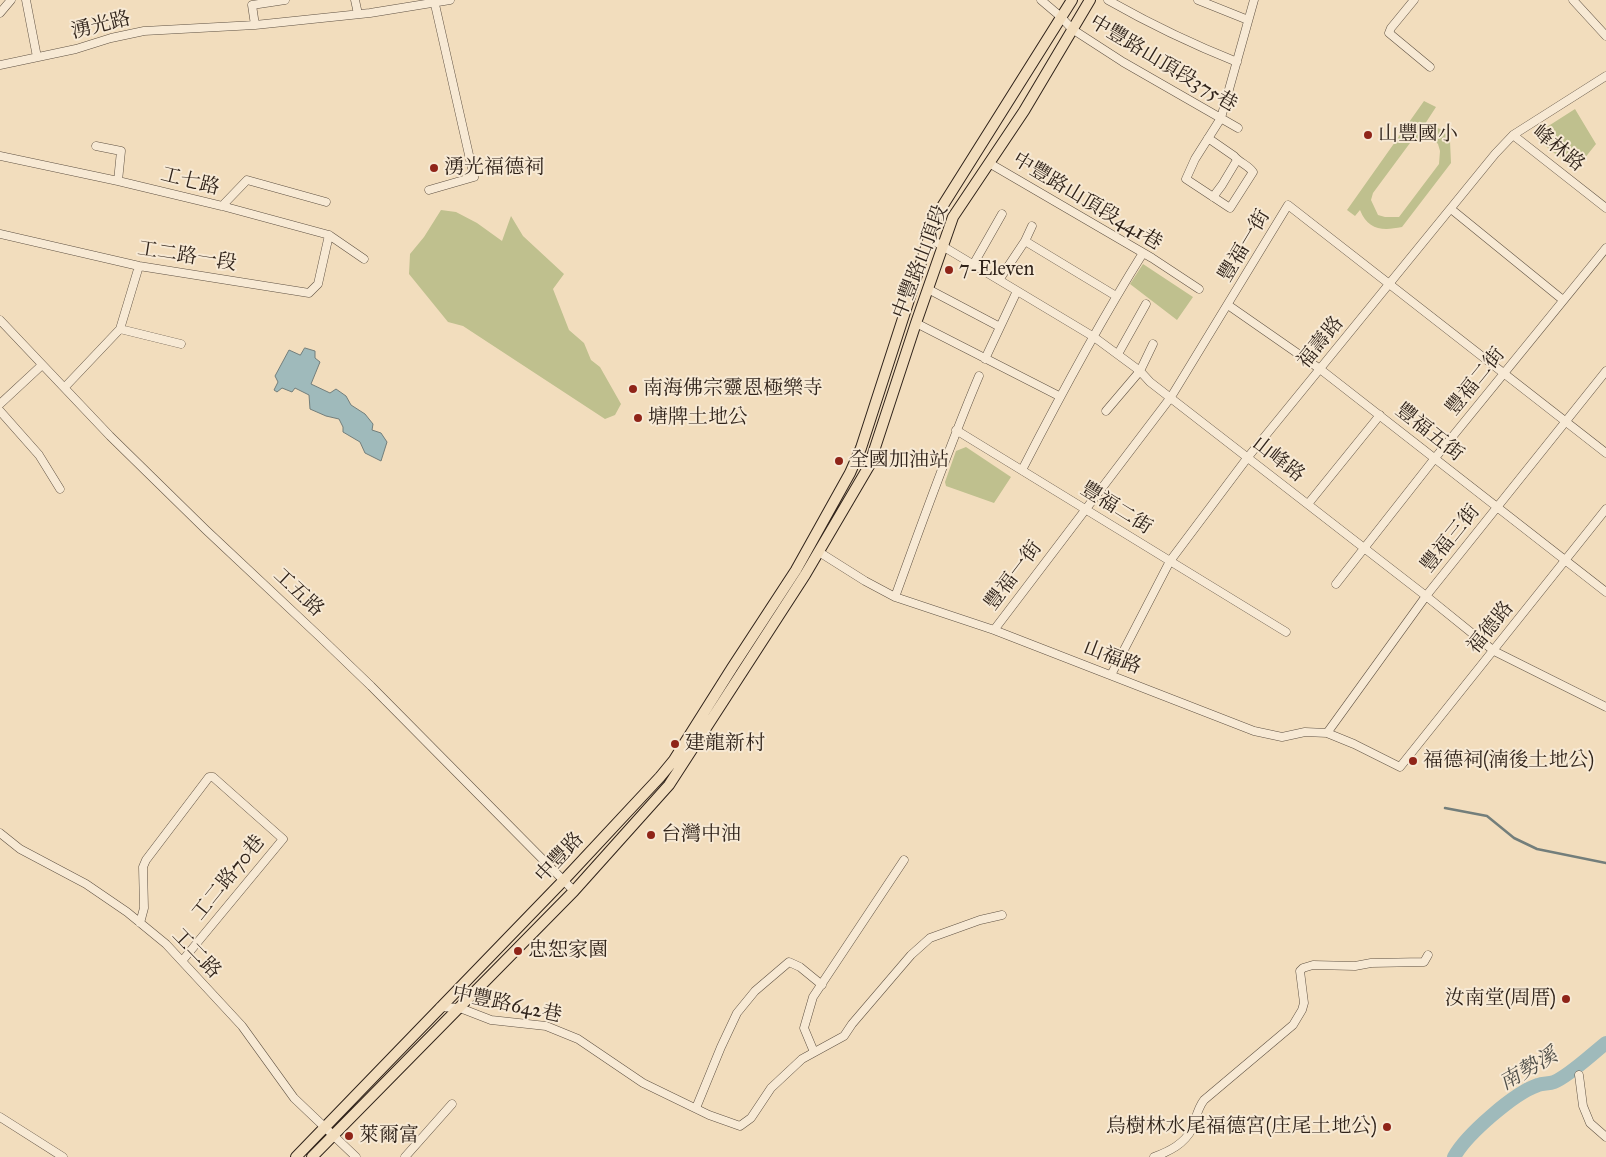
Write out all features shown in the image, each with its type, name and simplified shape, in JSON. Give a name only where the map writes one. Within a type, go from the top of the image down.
[{"type":"main road","name":"中豐路山頂段","points":[[807,548],[850,473],[861,448],[929,238],[940,210],[1072,0]]},
{"type":"main road","name":"中豐路山頂段","points":[[819,552],[868,466],[953,217],[1024,111],[1090,0]]},
{"type":"main road","name":"中豐路","points":[[296,1157],[562,881],[674,760],[796,570],[807,548]]},
{"type":"main road","name":"中豐路","points":[[312,1157],[574,891],[669,785],[819,552]]},
{"type":"main road","points":[[641,797],[650,804]]},
{"type":"street","points":[[2,8],[10,0]]},
{"type":"street","points":[[26,0],[37,57]]},
{"type":"street","points":[[255,25],[252,5],[285,0]]},
{"type":"street","points":[[355,0],[358,14]]},
{"type":"street","name":"湧光路","points":[[0,66],[76,49],[111,38],[144,32],[255,25],[358,14],[450,0]]},
{"type":"street","name":"中豐路山頂段375巷","points":[[1041,0],[1072,29],[1123,62],[1238,128]]},
{"type":"street","points":[[1108,0],[1178,37],[1237,62]]},
{"type":"street","points":[[1208,138],[1253,172],[1230,208],[1186,179],[1194,159],[1221,118],[1254,0]]},
{"type":"street","points":[[1414,0],[1389,33],[1430,67]]},
{"type":"street","points":[[1573,0],[1606,36]]},
{"type":"street","points":[[429,190],[474,177],[434,1]]},
{"type":"street","points":[[1201,1],[1248,20]]},
{"type":"street","name":"福壽路","points":[[1112,675],[1170,561],[1248,457],[1495,154],[1513,134],[1606,76]]},
{"type":"street","name":"峰林路","points":[[1513,134],[1606,208]]},
{"type":"street","points":[[96,146],[121,151],[118,181]]},
{"type":"street","name":"工七路","points":[[0,156],[118,181],[330,235],[364,259]]},
{"type":"street","points":[[1213,197],[1238,160]]},
{"type":"street","name":"中豐路山頂段441巷","points":[[989,163],[1143,253],[1199,289]]},
{"type":"street","points":[[222,206],[247,180],[326,202]]},
{"type":"street","name":"豐福一街","points":[[994,630],[1171,397],[1288,205],[1606,453]]},
{"type":"street","points":[[1451,209],[1563,300]]},
{"type":"street","points":[[973,265],[1002,214]]},
{"type":"street","points":[[999,280],[1025,241],[1032,226]]},
{"type":"street","name":"工二路一段","points":[[0,234],[139,266],[309,293],[318,284],[330,235]]},
{"type":"street","name":"山峰路","points":[[929,238],[1094,337],[1118,354],[1140,371],[1150,382],[1364,547],[1494,651],[1606,707]]},
{"type":"street","points":[[1025,241],[1116,296]]},
{"type":"street","name":"豐福二街","points":[[1336,584],[1435,458],[1606,248]]},
{"type":"street","points":[[1022,470],[1059,396],[1116,296],[1143,253]]},
{"type":"street","points":[[65,387],[120,329],[139,266]]},
{"type":"street","points":[[928,289],[1000,327]]},
{"type":"street","points":[[985,359],[1017,291]]},
{"type":"street","points":[[1118,354],[1146,304]]},
{"type":"street","name":"豐福五街","points":[[1228,305],[1320,369],[1606,592]]},
{"type":"street","name":"工五路","points":[[0,320],[110,436],[371,686],[574,891]]},
{"type":"street","points":[[916,323],[1059,396]]},
{"type":"street","points":[[120,329],[181,344]]},
{"type":"street","points":[[1106,411],[1140,371],[1153,344]]},
{"type":"street","points":[[0,404],[42,364]]},
{"type":"street","name":"豐福三街","points":[[1327,733],[1426,596],[1606,371]]},
{"type":"street","points":[[896,597],[956,430],[979,376]]},
{"type":"street","points":[[0,411],[39,455],[60,489]]},
{"type":"street","points":[[1308,504],[1380,415]]},
{"type":"street","name":"豐福二街","points":[[956,430],[1286,632]]},
{"type":"street","name":"福德路","points":[[1400,767],[1606,509]]},
{"type":"street","name":"山福路","points":[[819,552],[865,581],[896,597],[994,630],[1254,731],[1270,736],[1282,737],[1305,732],[1327,733],[1400,767]]},
{"type":"street","name":"工二路70巷","points":[[140,923],[144,908],[143,867],[146,860],[210,777],[213,777],[283,839],[182,961]]},
{"type":"street","name":"工二路","points":[[0,834],[20,849],[86,884],[128,912],[166,944],[242,1026],[294,1098],[356,1157]]},
{"type":"street","points":[[904,860],[813,997],[804,1028],[814,1052],[844,1036],[852,1024],[923,943],[930,938],[980,920],[1002,915]]},
{"type":"street","points":[[1154,1157],[1168,1152],[1183,1142],[1192,1129],[1199,1106],[1204,1100],[1293,1025],[1304,1003],[1300,971],[1303,968],[1313,965],[1355,966],[1371,963],[1424,962],[1428,955]]},
{"type":"street","points":[[696,1108],[737,1013],[755,992],[789,962],[800,967],[822,985]]},
{"type":"street","name":"中豐路642巷","points":[[440,1007],[460,1008],[491,1020],[546,1026],[578,1040],[643,1083],[709,1115],[740,1126],[751,1118],[771,1088],[802,1059],[814,1052]]},
{"type":"street","points":[[1578,1075],[1583,1106],[1590,1123],[1606,1137]]},
{"type":"street","points":[[405,1157],[452,1104]]},
{"type":"street","points":[[0,1116],[62,1157]]},
{"type":"green space","points":[[1424,101],[1436,107],[1423,127],[1432,126],[1443,130],[1450,141],[1451,163],[1402,227],[1376,228],[1367,222],[1360,210],[1355,216],[1347,210]],"holes":[[[1417,139],[1434,140],[1438,144],[1440,151],[1439,164],[1399,217],[1378,215],[1371,200],[1373,193],[1410,143]]]},
{"type":"green space","points":[[1575,109],[1596,144],[1576,169],[1574,169],[1537,139],[1539,132]]},
{"type":"green space","points":[[441,210],[456,212],[477,223],[502,241],[511,216],[523,236],[564,274],[553,289],[569,330],[584,343],[591,360],[600,367],[621,404],[615,415],[605,419],[463,326],[448,322],[409,274],[410,254],[424,237]]},
{"type":"green space","points":[[1143,264],[1193,297],[1177,320],[1130,284]]},
{"type":"green space","points":[[966,447],[1011,477],[994,503],[946,486],[945,482],[956,451]]},
{"type":"water","points":[[305,348],[315,351],[315,358],[320,362],[311,384],[330,393],[336,389],[346,396],[351,405],[365,414],[373,424],[372,430],[381,433],[387,442],[381,461],[365,453],[360,442],[343,432],[339,419],[310,409],[309,395],[295,388],[292,392],[282,388],[277,392],[274,390],[278,382],[275,376],[289,350],[300,355]]},
{"type":"waterway","points":[[1445,808],[1487,816],[1514,838],[1537,849],[1606,863]]},
{"type":"waterway","name":"南勢溪","points":[[1454,1157],[1469,1138],[1504,1105],[1528,1089],[1560,1079],[1606,1043]]},
{"type":"place","name":"山豐國小","points":[[1368,135]]},
{"type":"place","name":"湧光福德祠","points":[[434,168]]},
{"type":"place","name":"7-Eleven","points":[[949,270]]},
{"type":"place","name":"南海佛宗靈恩極樂寺","points":[[633,389]]},
{"type":"place","name":"塘牌土地公","points":[[638,418]]},
{"type":"place","name":"全國加油站","points":[[839,461]]},
{"type":"place","name":"建龍新村","points":[[675,744]]},
{"type":"place","name":"福德祠(湳後土地公)","points":[[1413,761]]},
{"type":"place","name":"台灣中油","points":[[651,835]]},
{"type":"place","name":"忠恕家園","points":[[518,951]]},
{"type":"place","name":"汝南堂(周厝)","points":[[1566,999]]},
{"type":"place","name":"烏樹林水尾福德宮(庄尾土地公)","points":[[1387,1127]]},
{"type":"place","name":"萊爾富","points":[[349,1136]]}]
